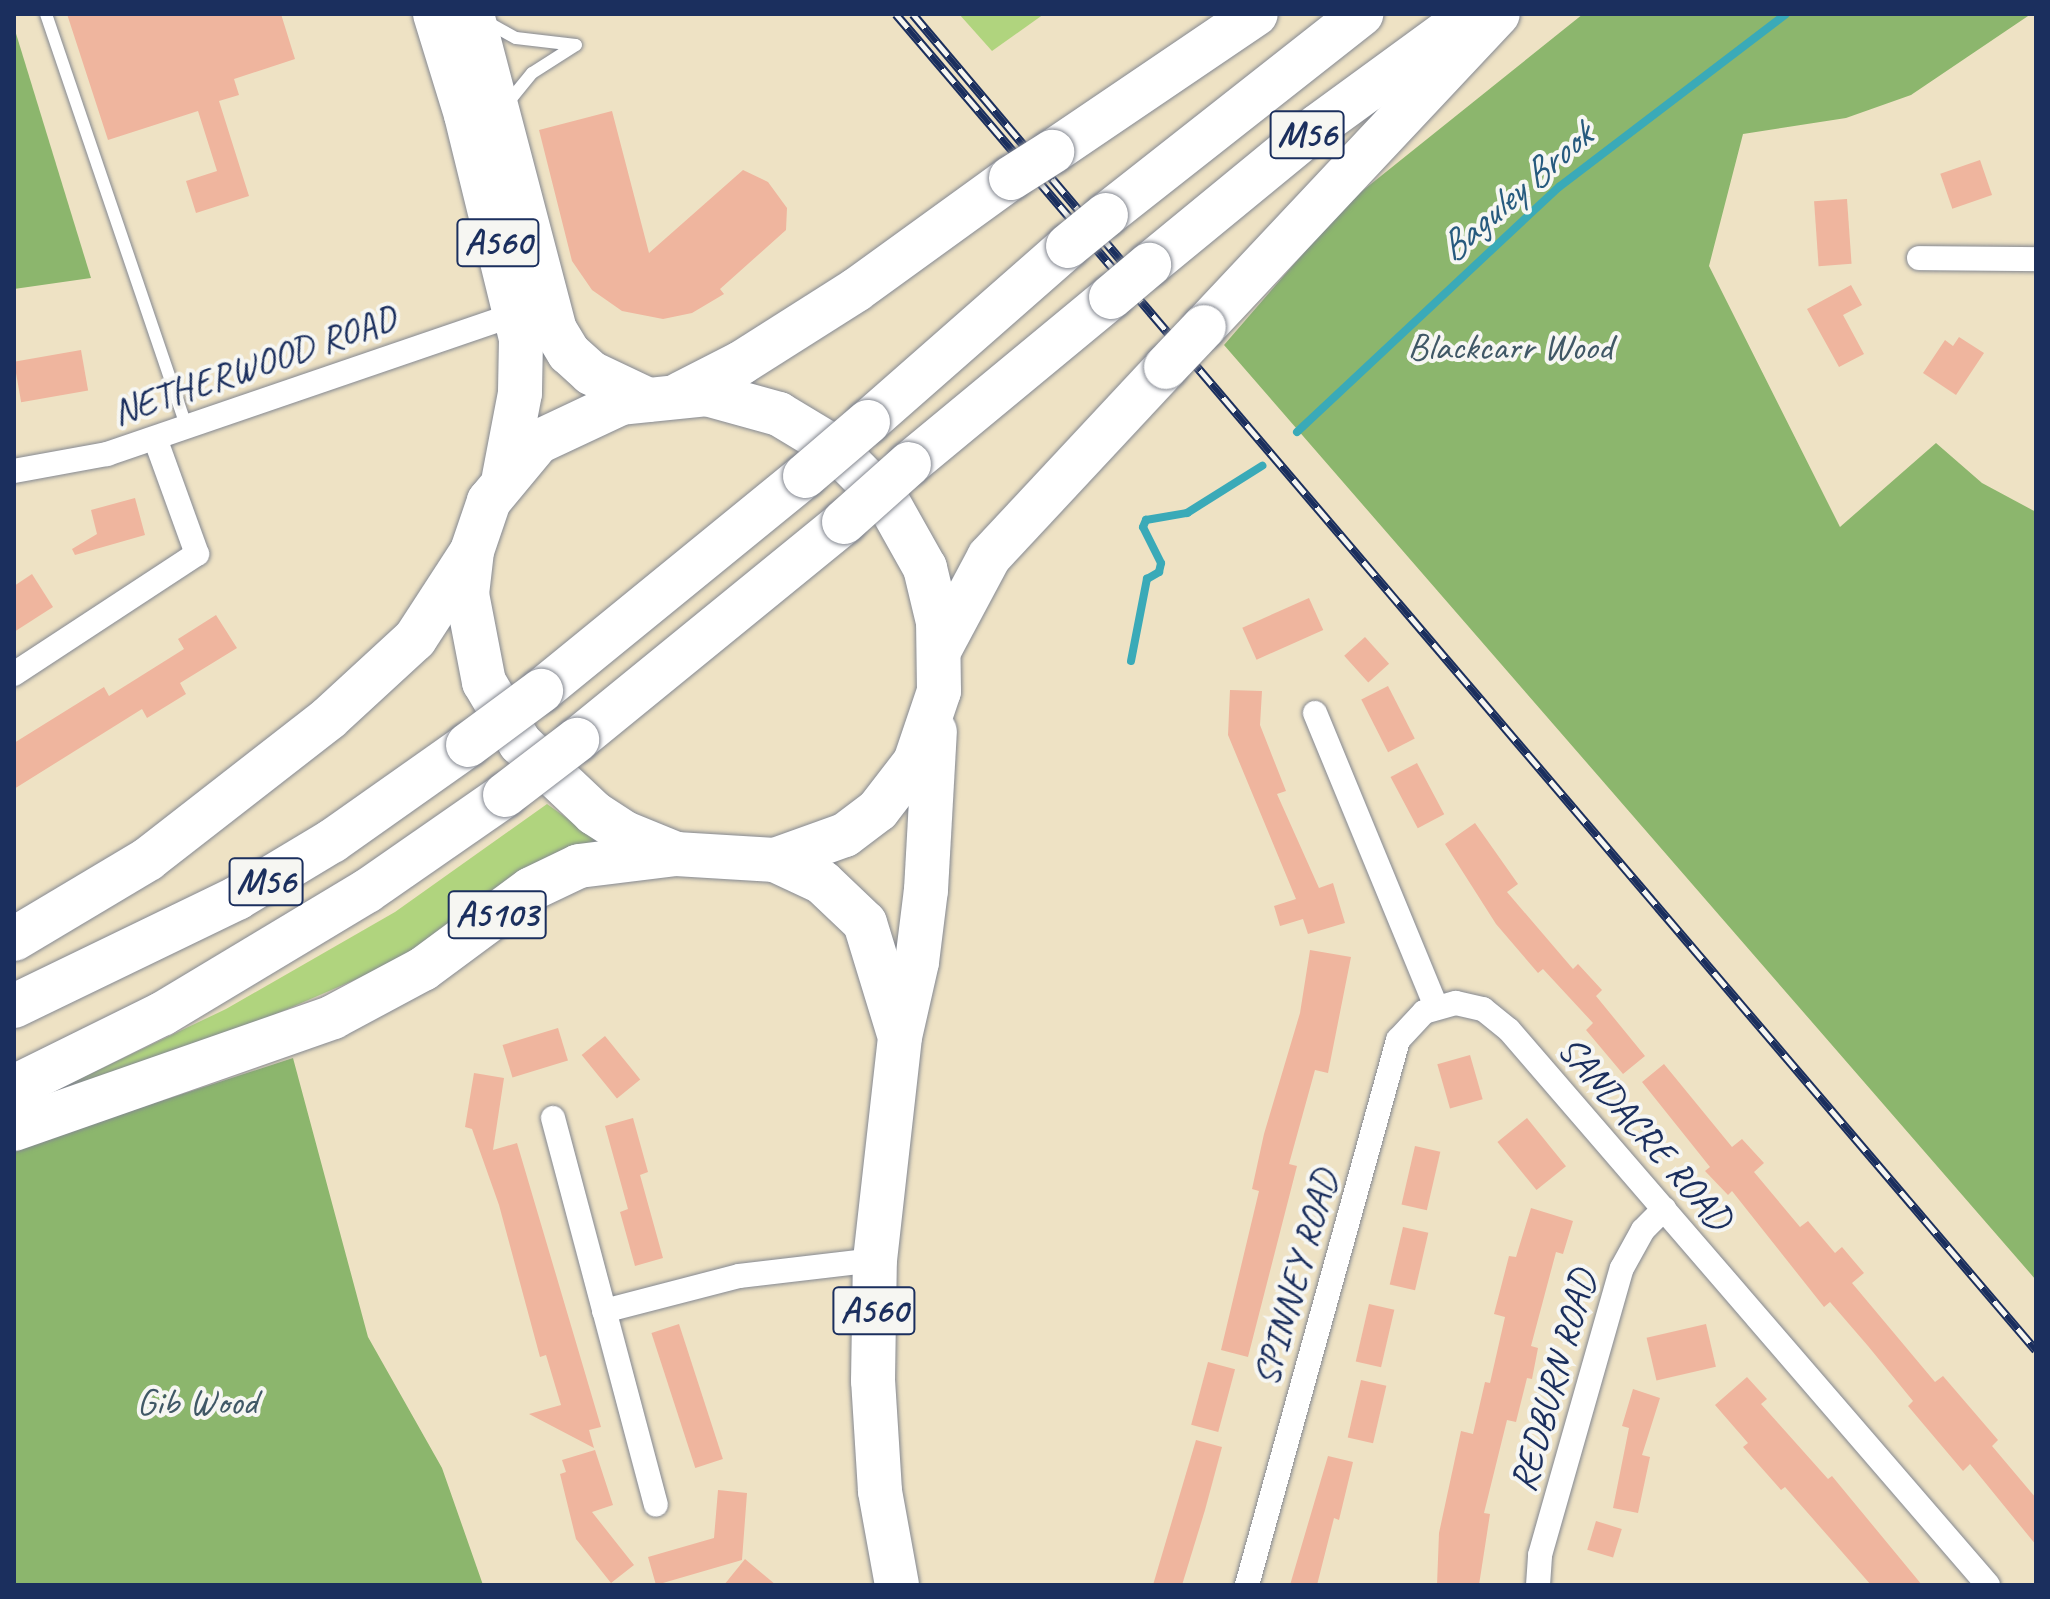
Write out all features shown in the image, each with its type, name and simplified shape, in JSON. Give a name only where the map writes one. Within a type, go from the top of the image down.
[{"type":"highway","name":"A560","points":[[435,14],[515,314],[522,366],[504,477]]},
{"type":"highway","name":"A560","points":[[473,14],[555,330],[569,353],[591,373],[663,397]]},
{"type":"highway","points":[[663,397],[741,363],[856,290],[1011,178],[1256,14]]},
{"type":"highway","name":"M56","points":[[31,998],[286,870],[541,691],[805,476],[1068,246],[1361,14]]},
{"type":"highway","name":"M56","points":[[14,1087],[162,1014],[367,891],[505,795],[844,522],[909,464],[1318,126],[1471,14]]},
{"type":"highway","name":"M56","points":[[941,647],[989,557],[1498,14]]},
{"type":"highway","name":"A560","points":[[897,1585],[877,1452],[875,1260],[900,1037],[917,962],[935,789],[935,713],[941,647],[933,596],[914,543],[888,502],[854,465],[807,428],[768,409],[730,396],[663,397],[621,403],[558,430],[530,449],[504,477],[489,501],[472,551],[467,594],[470,624],[484,682],[505,722],[574,798],[625,833],[676,854],[775,860],[822,882],[865,923],[881,962],[900,1037]]},
{"type":"highway","points":[[14,939],[148,859],[329,718],[415,639],[472,551]]},
{"type":"highway","name":"A560","points":[[775,860],[845,835],[878,810],[915,762],[935,713]]},
{"type":"highway","name":"A5103","points":[[14,1129],[333,1017],[423,969],[557,874],[608,859],[676,854]]},
{"type":"street","points":[[1919,258],[2036,259]]},
{"type":"street","name":"NETHERWOOD ROAD","points":[[14,471],[83,461],[515,314]]},
{"type":"street","points":[[14,674],[197,554],[155,438]]},
{"type":"street","points":[[1315,713],[1436,1006]]},
{"type":"street","name":"SANDACRE ROAD","points":[[1436,1006],[1469,1005],[1494,1016],[1988,1585]]},
{"type":"street","name":"SPINNEY ROAD","points":[[1247,1585],[1398,1040],[1413,1020],[1436,1006]]},
{"type":"street","points":[[553,1118],[656,1505]]},
{"type":"street","name":"REDBURN ROAD","points":[[1538,1585],[1540,1555],[1622,1268],[1643,1230],[1664,1209]]},
{"type":"street","points":[[604,1311],[739,1276],[875,1260]]},
{"type":"lane","points":[[46,14],[187,428]]},
{"type":"lane","points":[[473,14],[516,38],[576,45],[532,73],[500,114]]},
{"type":"green space","points":[[959,14],[1044,14],[992,51]]},
{"type":"green space","name":"Blackcarr Wood","points":[[1583,14],[2031,14],[1911,95],[1846,118],[1743,134],[1709,266],[1840,527],[1936,443],[1982,483],[2036,512],[2036,1280],[1224,345],[1346,204]]},
{"type":"green space","points":[[14,27],[91,278],[14,289]]},
{"type":"green space","points":[[547,804],[600,842],[403,959],[239,1030],[48,1094],[226,1009],[395,912]]},
{"type":"green space","name":"Gib Wood","points":[[293,1058],[368,1337],[442,1468],[483,1585],[14,1585],[14,1149]]},
{"type":"building","points":[[67,14],[281,14],[295,59],[234,79],[239,95],[219,101],[249,196],[196,213],[186,181],[217,171],[198,111],[108,140]]},
{"type":"building","points":[[612,111],[649,253],[743,170],[768,182],[787,208],[786,230],[720,289],[724,294],[692,313],[663,319],[622,311],[592,290],[572,261],[539,130]]},
{"type":"building","points":[[1980,160],[1992,195],[1952,209],[1940,174]]},
{"type":"building","points":[[1847,199],[1852,264],[1819,266],[1814,201]]},
{"type":"building","points":[[1851,285],[1862,305],[1843,315],[1864,354],[1839,367],[1807,309]]},
{"type":"building","points":[[1959,337],[1984,353],[1956,395],[1923,373],[1945,340],[1953,346]]},
{"type":"building","points":[[81,350],[88,390],[21,402],[14,362]]},
{"type":"building","points":[[135,498],[145,535],[75,555],[72,549],[97,534],[91,510]]},
{"type":"building","points":[[32,574],[53,607],[14,632],[14,586]]},
{"type":"building","points":[[1309,598],[1323,630],[1257,660],[1242,628]]},
{"type":"building","points":[[216,615],[237,648],[180,683],[186,694],[147,718],[142,709],[14,789],[14,743],[104,687],[109,696],[184,649],[178,639]]},
{"type":"building","points":[[1365,637],[1389,664],[1368,682],[1344,656]]},
{"type":"building","points":[[1388,686],[1415,739],[1388,752],[1361,700]]},
{"type":"building","points":[[1230,690],[1262,691],[1260,725],[1286,791],[1277,794],[1319,888],[1333,883],[1345,923],[1308,934],[1303,919],[1280,926],[1274,906],[1296,899],[1228,735]]},
{"type":"building","points":[[1417,763],[1444,814],[1418,828],[1391,777]]},
{"type":"building","points":[[1475,823],[1518,884],[1507,892],[1573,969],[1578,964],[1602,990],[1596,996],[1645,1056],[1623,1074],[1586,1030],[1593,1023],[1543,969],[1538,973],[1496,924],[1445,844]]},
{"type":"building","points":[[1310,950],[1351,957],[1328,1073],[1315,1070],[1289,1164],[1297,1166],[1248,1357],[1221,1350],[1259,1191],[1252,1189],[1264,1134],[1300,1013]]},
{"type":"building","points":[[558,1028],[568,1061],[512,1077],[503,1045]]},
{"type":"building","points":[[605,1036],[640,1080],[617,1098],[582,1055]]},
{"type":"building","points":[[1470,1055],[1483,1099],[1450,1109],[1437,1064]]},
{"type":"building","points":[[1664,1064],[1732,1147],[1742,1139],[1764,1163],[1754,1172],[1800,1227],[1808,1221],[1835,1253],[1842,1247],[1864,1273],[1852,1283],[1935,1382],[1943,1376],[1998,1440],[1992,1446],[2036,1498],[2036,1545],[1970,1464],[1963,1471],[1908,1406],[1913,1401],[1868,1346],[1830,1302],[1824,1307],[1732,1191],[1728,1195],[1705,1171],[1710,1167],[1642,1082]]},
{"type":"building","points":[[474,1073],[504,1078],[493,1150],[517,1143],[601,1427],[589,1430],[594,1448],[529,1414],[561,1405],[546,1355],[540,1357],[499,1205],[472,1129],[465,1127]]},
{"type":"building","points":[[633,1118],[648,1172],[640,1175],[663,1258],[635,1266],[620,1212],[628,1209],[605,1126]]},
{"type":"building","points":[[1527,1118],[1566,1166],[1536,1190],[1497,1142]]},
{"type":"building","points":[[1415,1146],[1440,1152],[1427,1210],[1402,1204]]},
{"type":"building","points":[[1531,1208],[1573,1221],[1563,1254],[1556,1252],[1531,1346],[1538,1348],[1532,1379],[1527,1378],[1516,1422],[1507,1420],[1484,1513],[1490,1514],[1479,1585],[1437,1585],[1439,1533],[1461,1431],[1473,1434],[1485,1382],[1490,1383],[1505,1317],[1494,1314],[1509,1256],[1516,1257]]},
{"type":"building","points":[[1403,1227],[1428,1233],[1415,1290],[1390,1284]]},
{"type":"building","points":[[1369,1304],[1394,1310],[1381,1367],[1356,1361]]},
{"type":"building","points":[[679,1324],[723,1459],[695,1468],[651,1333]]},
{"type":"building","points":[[1706,1324],[1716,1367],[1656,1381],[1647,1338]]},
{"type":"building","points":[[1208,1362],[1235,1369],[1218,1432],[1191,1425]]},
{"type":"building","points":[[1747,1377],[1767,1399],[1761,1404],[1828,1479],[1832,1476],[1922,1585],[1871,1585],[1785,1487],[1781,1490],[1743,1447],[1748,1443],[1715,1405]]},
{"type":"building","points":[[1361,1380],[1386,1386],[1373,1443],[1348,1437]]},
{"type":"building","points":[[1633,1389],[1660,1398],[1642,1455],[1650,1457],[1638,1513],[1613,1508],[1629,1428],[1622,1426]]},
{"type":"building","points":[[1196,1440],[1222,1447],[1205,1510],[1182,1585],[1153,1585]]},
{"type":"building","points":[[595,1450],[613,1505],[592,1512],[634,1565],[611,1583],[576,1539],[560,1474],[566,1472],[562,1460]]},
{"type":"building","points":[[1328,1456],[1353,1462],[1339,1520],[1334,1518],[1317,1585],[1290,1585]]},
{"type":"building","points":[[718,1490],[747,1493],[742,1560],[656,1585],[648,1557],[714,1538]]},
{"type":"building","points":[[1596,1521],[1622,1529],[1613,1558],[1587,1550]]},
{"type":"building","points":[[745,1559],[776,1585],[724,1585]]},
{"type":"waterway","name":"Baguley Brook","points":[[1297,432],[1559,187],[1786,14]]},
{"type":"waterway","name":"Baguley Brook","points":[[1131,661],[1147,579],[1159,572],[1161,563],[1143,527],[1146,520],[1187,513],[1262,466]]},
{"type":"railway","points":[[896,14],[2036,1350]]},
{"type":"railway","points":[[913,14],[1145,289]]}]
